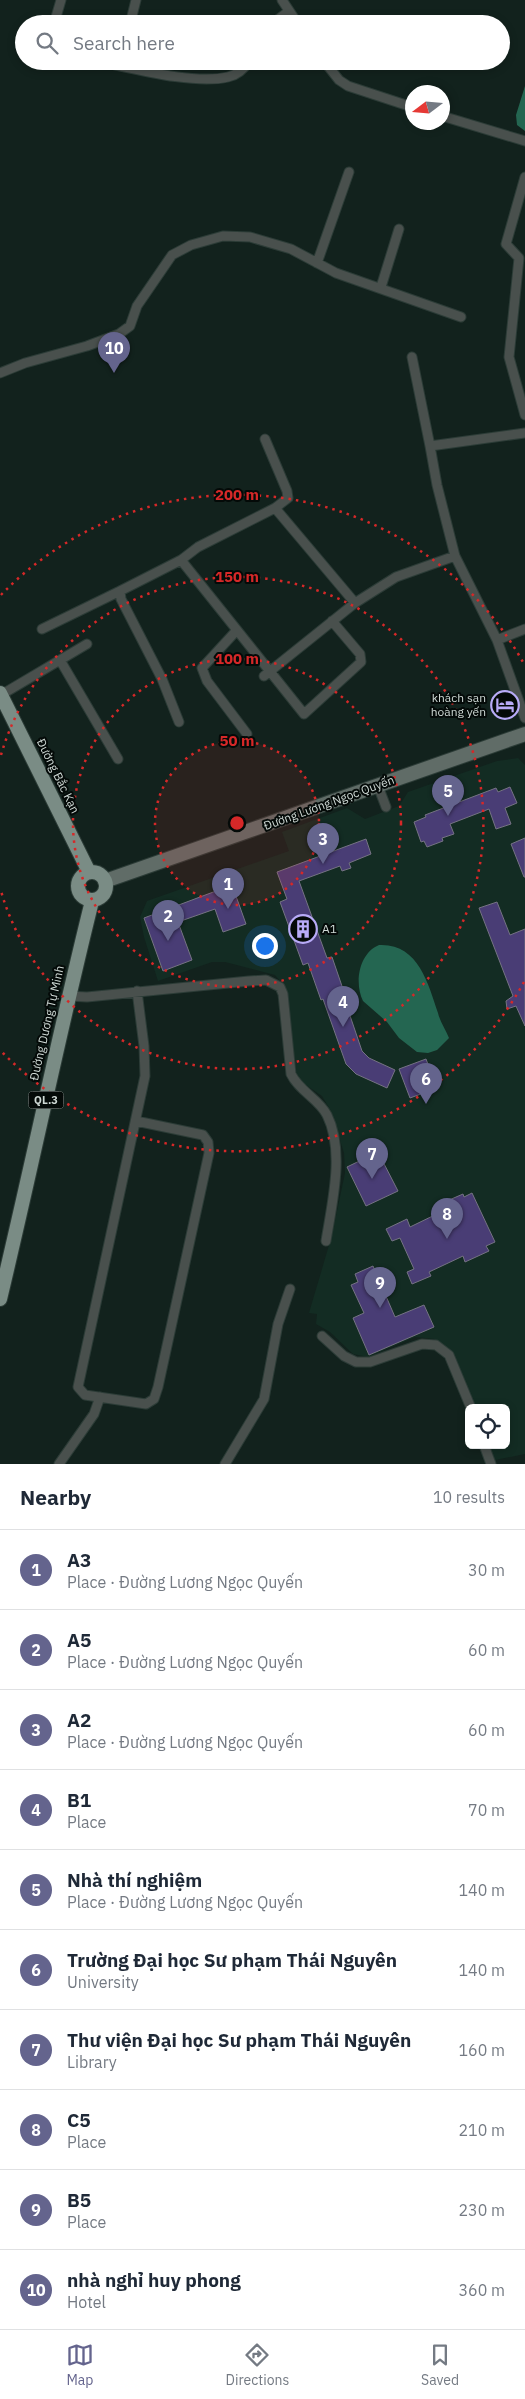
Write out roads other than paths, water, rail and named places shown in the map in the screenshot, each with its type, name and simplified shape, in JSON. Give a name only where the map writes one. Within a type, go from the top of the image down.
[{"type":"highway","name":"Đường Bắc Kạn","points":[[0,694],[89,872]]},
{"type":"highway","points":[[92,901],[85,900],[78,888],[78,881],[82,875],[96,872],[106,881]]},
{"type":"highway","name":"QL.3","points":[[92,901],[104,894],[106,881]]},
{"type":"highway","name":"Đường Dương Tự Minh","points":[[0,1299],[68,996],[92,901]]},
{"type":"main road","name":"Đường Lương Ngọc Quyến","points":[[106,881],[525,734]]},
{"type":"street","points":[[57,15],[61,0]]},
{"type":"street","points":[[132,15],[136,0]]},
{"type":"street","points":[[282,0],[292,15]]},
{"type":"street","points":[[284,15],[289,11]]},
{"type":"street","points":[[145,70],[183,77],[215,79],[229,77],[242,70]]},
{"type":"street","points":[[331,70],[339,80],[348,86],[405,105]]},
{"type":"street","points":[[450,118],[525,141]]},
{"type":"street","points":[[317,263],[349,172]]},
{"type":"street","points":[[525,176],[506,244],[519,258],[509,357],[525,415]]},
{"type":"street","points":[[381,287],[399,229]]},
{"type":"street","points":[[0,373],[24,363],[87,346],[119,334],[130,326],[137,306],[172,255],[191,245],[223,236],[250,237],[291,249],[336,273],[381,287],[461,317]]},
{"type":"street","points":[[412,357],[437,485],[455,556],[497,640],[525,718]]},
{"type":"street","points":[[430,446],[525,433]]},
{"type":"street","points":[[42,629],[181,560],[198,547],[275,508],[288,498],[287,491],[265,439]]},
{"type":"street","points":[[275,508],[355,603]]},
{"type":"street","points":[[267,674],[355,603],[396,577],[455,556]]},
{"type":"street","points":[[181,560],[237,630],[267,674],[304,714],[361,662],[360,654],[332,621]]},
{"type":"street","points":[[120,591],[121,600],[162,679],[179,722]]},
{"type":"street","points":[[497,640],[525,629]]},
{"type":"street","points":[[237,630],[202,668],[207,681],[247,734]]},
{"type":"street","points":[[0,694],[87,644]]},
{"type":"street","points":[[60,660],[118,759]]},
{"type":"street","points":[[378,786],[386,807]]},
{"type":"street","points":[[68,996],[87,997],[258,980],[274,982],[280,987],[283,994],[292,1074],[295,1082],[326,1114],[333,1137],[337,1173],[326,1241]]},
{"type":"street","points":[[136,1121],[203,1135],[208,1142],[209,1153],[154,1399],[146,1404],[85,1395],[78,1387],[78,1379],[136,1121],[145,1062],[137,991]]},
{"type":"street","points":[[225,1464],[264,1399],[278,1324],[290,1289]]},
{"type":"street","points":[[322,1336],[344,1356],[356,1362],[370,1362],[422,1344],[436,1346],[449,1355],[469,1404]]},
{"type":"street","points":[[59,1464],[94,1414],[100,1397]]},
{"type":"street","points":[[485,1449],[491,1464]]},
{"type":"place","name":"nhà nghỉ huy phong","points":[[114,373]]},
{"type":"place","name":"khách sạn hoàng yến","points":[[505,705]]},
{"type":"place","name":"Nhà thí nghiệm","points":[[448,816]]},
{"type":"place","name":"A2","points":[[323,864]]},
{"type":"place","name":"A3","points":[[228,909]]},
{"type":"place","name":"A1","points":[[303,929]]},
{"type":"place","name":"A5","points":[[168,941]]},
{"type":"place","name":"B1","points":[[343,1027]]},
{"type":"place","name":"Trường Đại học Sư phạm Thái Nguyên","points":[[426,1104]]},
{"type":"place","name":"Thư viện Đại học Sư phạm Thái Nguyên","points":[[372,1179]]},
{"type":"place","name":"C5","points":[[447,1239]]},
{"type":"place","name":"B5","points":[[380,1308]]}]
